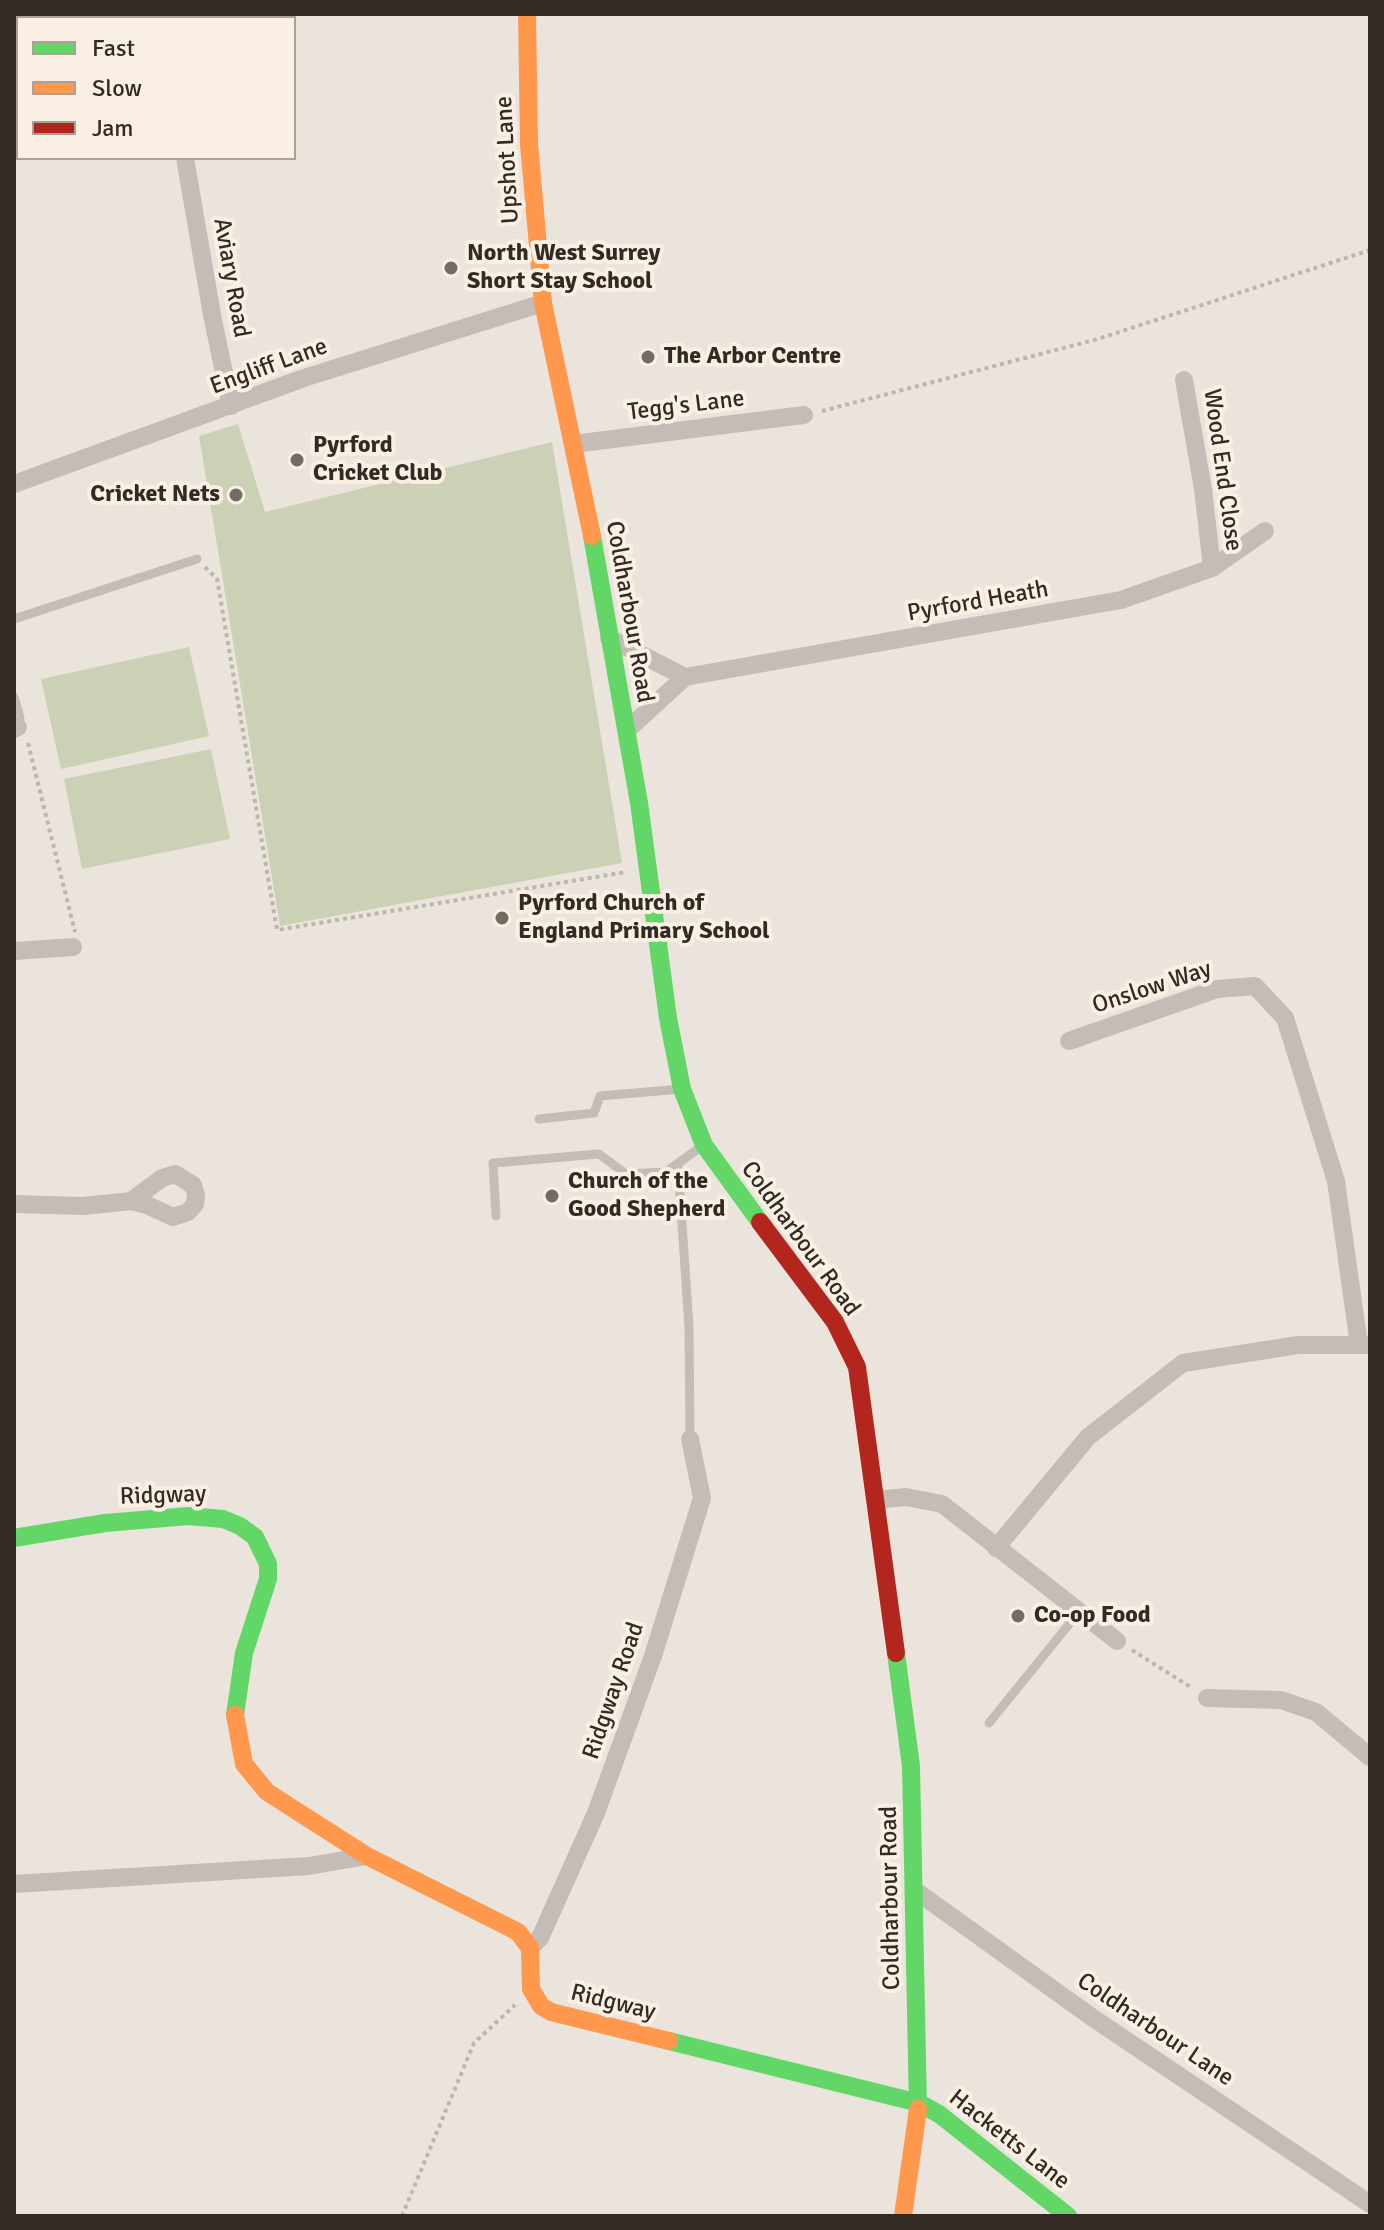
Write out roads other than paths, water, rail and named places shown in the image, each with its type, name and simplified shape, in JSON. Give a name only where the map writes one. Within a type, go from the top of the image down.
[{"type":"main road","name":"Upshot Lane","points":[[527,14],[529,144],[543,303]]},
{"type":"main road","name":"Coldharbour Road","points":[[543,303],[573,444],[639,803],[668,1018],[682,1089],[704,1145],[835,1322],[857,1367],[911,1766],[919,2103],[903,2216]]},
{"type":"main road","name":"Ridgway","points":[[14,1538],[105,1523],[189,1516],[223,1519],[240,1526],[255,1537],[268,1564],[268,1579],[236,1689],[236,1729],[244,1764],[267,1792],[367,1856],[524,1936],[530,1948],[531,1989],[541,2006],[561,2016],[919,2103]]},
{"type":"main road","name":"Hacketts Lane","points":[[919,2103],[939,2114],[1068,2216]]},
{"type":"street","name":"Aviary Road","points":[[185,160],[231,406]]},
{"type":"street","name":"Engliff Lane","points":[[14,484],[304,378],[543,303]]},
{"type":"street","name":"Wood End Close","points":[[1184,380],[1203,489],[1212,568]]},
{"type":"street","name":"Tegg's Lane","points":[[573,444],[804,415]]},
{"type":"street","name":"Pyrford Heath","points":[[685,677],[1121,600],[1212,568],[1265,531]]},
{"type":"street","points":[[609,638],[685,677],[626,731]]},
{"type":"street","points":[[14,951],[73,947]]},
{"type":"street","points":[[50,949],[51,968]]},
{"type":"street","name":"Onslow Way","points":[[1069,1041],[1217,989],[1255,986],[1285,1018],[1336,1181],[1364,1345]]},
{"type":"street","points":[[14,1204],[83,1206],[131,1201]]},
{"type":"street","points":[[996,1548],[1088,1437],[1183,1363],[1298,1345],[1364,1345]]},
{"type":"street","name":"Ridgway Road","points":[[530,1948],[540,1938],[596,1813],[662,1627],[702,1498],[690,1439]]},
{"type":"street","points":[[875,1500],[906,1497],[942,1504],[1117,1641]]},
{"type":"street","points":[[1207,1698],[1281,1700],[1316,1712],[1370,1757]]},
{"type":"street","points":[[14,1884],[309,1866],[367,1856]]},
{"type":"street","name":"Coldharbour Lane","points":[[916,1891],[1093,2018],[1370,2204]]},
{"type":"lane","points":[[14,619],[197,559]]},
{"type":"lane","points":[[14,697],[20,718],[16,728]]},
{"type":"lane","points":[[539,1119],[594,1113],[600,1096],[682,1089]]},
{"type":"lane","points":[[496,1216],[493,1163],[599,1154],[626,1174],[666,1172],[704,1145]]},
{"type":"lane","points":[[678,1164],[689,1327],[690,1439]]},
{"type":"lane","points":[[989,1723],[1079,1612]]},
{"type":"place","name":"North West Surrey Short Stay School","points":[[451,268]]},
{"type":"place","name":"The Arbor Centre","points":[[648,357]]},
{"type":"place","name":"Pyrford Cricket Club","points":[[297,460]]},
{"type":"place","name":"Cricket Nets","points":[[236,495]]},
{"type":"place","name":"Pyrford Church of England Primary School","points":[[502,918]]},
{"type":"place","name":"Church of the Good Shepherd","points":[[552,1196]]},
{"type":"place","name":"Co-op Food","points":[[1018,1616]]}]
